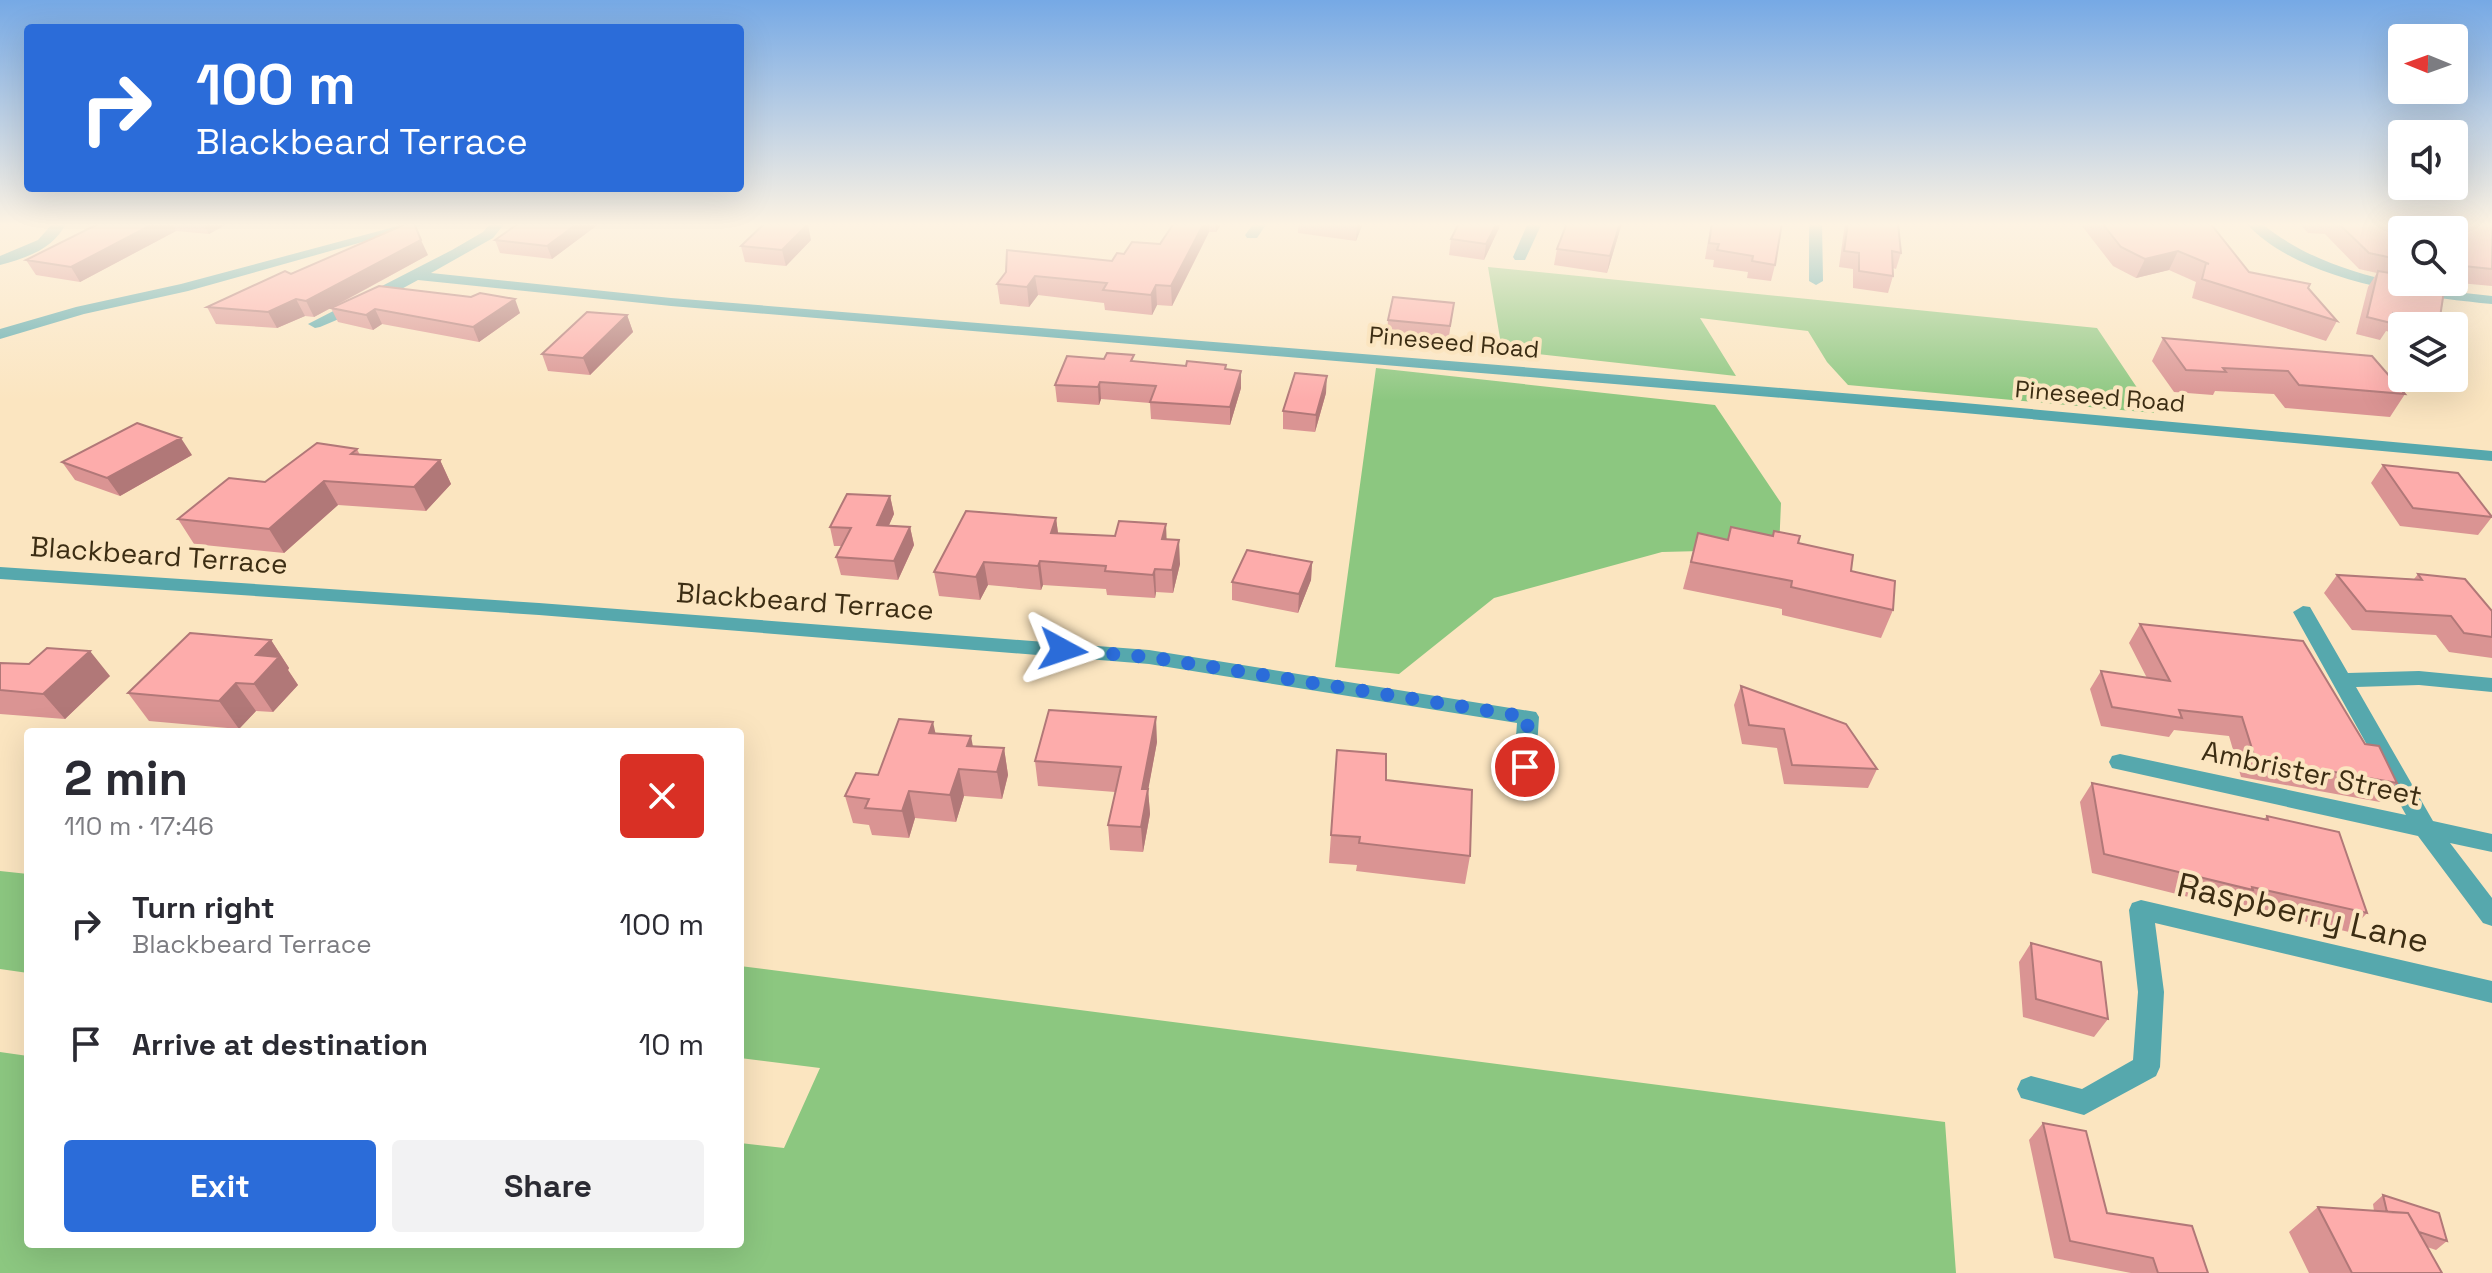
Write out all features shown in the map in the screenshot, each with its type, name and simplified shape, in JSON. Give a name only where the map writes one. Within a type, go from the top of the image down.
[{"type":"street","points":[[0,334],[81,310],[204,282]]},
{"type":"street","points":[[315,324],[367,302],[400,282]]},
{"type":"street","name":"Pineseed Road","points":[[483,282],[671,302],[1953,407],[2492,456]]},
{"type":"street","points":[[2395,282],[2455,297],[2492,300]]},
{"type":"street","name":"Blackbeard Terrace","points":[[0,573],[539,609],[1149,657],[1528,717],[1523,792]]},
{"type":"street","points":[[2303,612],[2345,680],[2425,828],[2492,916]]},
{"type":"street","points":[[2345,680],[2419,678],[2492,685]]},
{"type":"street","name":"Ambrister Street","points":[[2120,762],[2492,843]]},
{"type":"street","name":"Raspberry Lane","points":[[2031,1089],[2084,1102],[2146,1067],[2151,992],[2141,910],[2492,992]]},
{"type":"green space","points":[[1491,282],[1642,282],[2097,328],[2154,413],[1848,385],[1827,362],[1808,331],[1700,318],[1736,376],[1502,350]]},
{"type":"green space","points":[[1376,368],[1715,405],[1781,503],[1779,549],[1662,552],[1494,598],[1399,674],[1335,667]]},
{"type":"green space","points":[[0,871],[24,874],[24,972],[0,969]]},
{"type":"green space","points":[[744,967],[1945,1122],[1956,1273],[0,1273],[0,1052],[24,1055],[24,1248],[744,1248],[744,1143],[784,1148],[820,1068],[744,1058]]},
{"type":"building","points":[[260,282],[341,282],[306,301],[296,299],[268,312],[207,307]]},
{"type":"building","points":[[998,282],[1030,282],[1027,287]]},
{"type":"building","points":[[1101,282],[1173,282],[1171,286],[1156,285],[1151,295],[1103,290],[1107,283]]},
{"type":"building","points":[[2213,282],[2310,284],[2308,288],[2337,321]]},
{"type":"building","points":[[2375,282],[2388,282],[2388,296],[2443,296],[2441,312],[2388,312],[2388,322],[2367,317]]},
{"type":"building","points":[[379,286],[471,297],[480,293],[515,299],[473,327],[375,309],[366,315],[331,308]]},
{"type":"building","points":[[1393,297],[1454,303],[1450,326],[1388,320]]},
{"type":"building","points":[[587,312],[627,315],[583,358],[542,354]]},
{"type":"building","points":[[2163,338],[2372,356],[2388,374],[2388,392],[2405,394],[2299,385],[2288,371],[2186,370]]},
{"type":"building","points":[[1107,353],[1134,355],[1131,361],[1186,366],[1187,361],[1226,365],[1225,369],[1241,371],[1230,407],[1150,402],[1156,386],[1100,382],[1098,387],[1055,385],[1067,356],[1104,359]]},
{"type":"building","points":[[1295,373],[1327,376],[1316,415],[1283,411]]},
{"type":"building","points":[[137,423],[181,438],[107,478],[62,462]]},
{"type":"building","points":[[317,443],[357,449],[351,454],[440,460],[414,487],[324,481],[269,529],[178,519],[229,478],[265,482]]},
{"type":"building","points":[[2383,465],[2458,473],[2492,517],[2413,508]]},
{"type":"building","points":[[847,494],[890,496],[877,525],[910,527],[894,561],[836,557],[851,528],[830,527]]},
{"type":"building","points":[[966,511],[1056,518],[1051,533],[1115,536],[1119,521],[1166,524],[1162,539],[1179,540],[1172,570],[1155,569],[1153,575],[1105,571],[1106,566],[1040,561],[1038,566],[984,562],[976,577],[934,572]]},
{"type":"building","points":[[1731,527],[1773,536],[1774,531],[1800,536],[1798,543],[1853,555],[1851,571],[1895,581],[1893,610],[1791,587],[1792,581],[1691,562],[1698,533],[1728,540]]},
{"type":"building","points":[[1247,550],[1312,562],[1299,594],[1232,582]]},
{"type":"building","points":[[2418,574],[2465,579],[2492,611],[2492,637],[2464,633],[2451,616],[2366,611],[2337,575],[2422,580]]},
{"type":"building","points":[[2140,624],[2303,641],[2365,744],[2379,746],[2397,783],[2255,758],[2242,717],[2179,710],[2182,718],[2112,707],[2101,671],[2170,681]]},
{"type":"building","points":[[190,633],[271,640],[256,655],[279,657],[254,684],[236,683],[219,701],[128,693]]},
{"type":"building","points":[[47,648],[90,651],[43,694],[0,690],[0,663],[29,664]]},
{"type":"building","points":[[1741,686],[1846,724],[1877,769],[1792,765],[1784,729],[1749,725]]},
{"type":"building","points":[[1049,710],[1156,717],[1142,789],[1148,789],[1141,827],[1108,825],[1121,767],[1035,761]]},
{"type":"building","points":[[899,719],[933,722],[929,733],[971,736],[967,746],[1004,748],[997,772],[959,769],[950,795],[909,791],[902,811],[865,808],[869,799],[845,796],[856,773],[878,775]]},
{"type":"building","points":[[1337,750],[1386,754],[1386,780],[1472,790],[1470,856],[1359,843],[1360,837],[1331,835]]},
{"type":"building","points":[[2092,783],[2339,832],[2367,913],[2252,887],[2253,890],[2104,854]]},
{"type":"building","points":[[2031,943],[2101,962],[2108,1019],[2036,999]]},
{"type":"building","points":[[2043,1123],[2086,1131],[2107,1213],[2192,1226],[2208,1273],[2158,1273],[2153,1258],[2070,1241]]},
{"type":"building","points":[[2383,1195],[2439,1213],[2447,1241],[2419,1232],[2408,1213],[2387,1212]]},
{"type":"building","points":[[2318,1207],[2408,1213],[2442,1273],[2352,1273]]},
{"type":"route","points":[[1063,650],[1149,657],[1528,717],[1525,767]]}]
